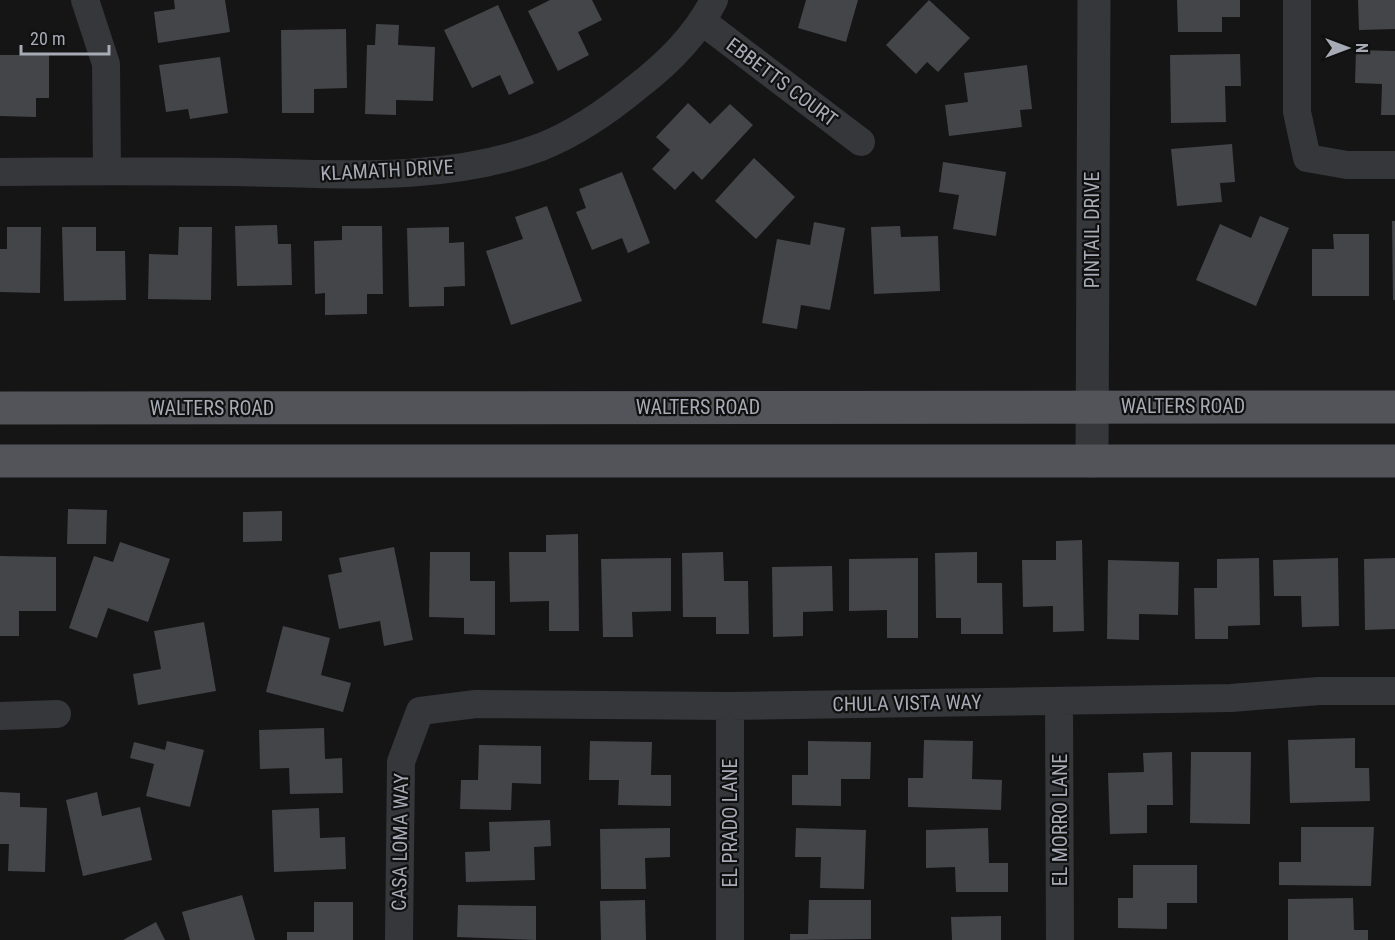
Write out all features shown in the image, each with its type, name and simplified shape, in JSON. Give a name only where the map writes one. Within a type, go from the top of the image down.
[{"type":"main road","name":"WALTERS ROAD","points":[[0,408],[1395,407]]},
{"type":"main road","points":[[0,461],[1395,460]]},
{"type":"street","points":[[85,0],[106,64],[107,171]]},
{"type":"street","name":"PINTAIL DRIVE","points":[[1092,461],[1094,0]]},
{"type":"street","points":[[1297,0],[1297,112],[1307,158],[1347,165],[1395,165]]},
{"type":"street","name":"KLAMATH DRIVE","points":[[0,172],[381,174],[440,170],[496,161],[543,146],[603,115],[651,76],[709,11]]},
{"type":"street","name":"EBBETTS COURT","points":[[709,11],[861,142]]},
{"type":"street","name":"CHULA VISTA WAY","points":[[420,711],[476,704],[730,706],[1231,698],[1319,691],[1395,691]]},
{"type":"street","name":"EL MORRO LANE","points":[[1059,701],[1060,940]]},
{"type":"street","name":"EL PRADO LANE","points":[[730,706],[730,940]]},
{"type":"street","name":"CASA LOMA WAY","points":[[399,940],[400,762],[420,711]]},
{"type":"street","points":[[0,716],[57,714]]},
{"type":"building","points":[[174,0],[225,0],[230,32],[158,43],[154,12],[175,9]]},
{"type":"building","points":[[550,0],[592,0],[602,20],[578,32],[589,55],[558,71],[528,11]]},
{"type":"building","points":[[806,0],[858,0],[846,42],[798,28]]},
{"type":"building","points":[[929,0],[970,38],[938,72],[927,62],[916,74],[886,45]]},
{"type":"building","points":[[1177,0],[1240,0],[1240,17],[1222,17],[1222,32],[1178,32]]},
{"type":"building","points":[[1358,0],[1395,0],[1395,29],[1359,30]]},
{"type":"building","points":[[498,5],[534,83],[509,95],[500,75],[472,88],[444,30]]},
{"type":"building","points":[[376,24],[399,25],[398,45],[435,47],[433,101],[396,100],[396,115],[365,114],[367,45],[375,45]]},
{"type":"building","points":[[346,29],[347,88],[314,89],[314,113],[282,113],[281,30]]},
{"type":"building","points":[[1356,50],[1395,51],[1395,115],[1381,115],[1382,84],[1355,83]]},
{"type":"building","points":[[1240,54],[1241,86],[1225,86],[1226,122],[1171,123],[1170,55]]},
{"type":"building","points":[[0,55],[49,55],[49,98],[36,98],[36,117],[0,116]]},
{"type":"building","points":[[220,57],[228,113],[190,119],[188,109],[166,112],[159,65]]},
{"type":"building","points":[[1027,65],[1032,109],[1020,110],[1022,127],[949,136],[945,105],[968,102],[964,73]]},
{"type":"building","points":[[688,103],[710,124],[730,104],[753,125],[702,180],[693,171],[675,190],[652,169],[670,150],[656,137]]},
{"type":"building","points":[[1232,144],[1235,182],[1220,183],[1222,202],[1177,206],[1171,149]]},
{"type":"building","points":[[754,158],[795,197],[756,239],[715,201]]},
{"type":"building","points":[[943,162],[1006,172],[996,236],[953,229],[959,195],[939,192]]},
{"type":"building","points":[[622,172],[650,243],[628,253],[622,238],[592,250],[576,212],[586,208],[579,189]]},
{"type":"building","points":[[547,206],[582,301],[511,325],[486,251],[523,239],[515,217]]},
{"type":"building","points":[[1260,216],[1289,228],[1256,306],[1196,280],[1220,224],[1251,238]]},
{"type":"building","points":[[1392,221],[1395,221],[1395,300],[1393,300]]},
{"type":"building","points":[[814,222],[845,228],[830,310],[801,305],[797,329],[762,323],[777,239],[810,245]]},
{"type":"building","points":[[277,225],[278,244],[291,244],[292,285],[237,286],[235,226]]},
{"type":"building","points":[[342,226],[382,226],[383,294],[367,294],[367,314],[325,315],[325,293],[315,294],[314,241],[342,240]]},
{"type":"building","points":[[900,226],[901,237],[938,236],[940,291],[874,294],[871,227]]},
{"type":"building","points":[[7,227],[41,227],[40,293],[0,292],[0,249],[7,249]]},
{"type":"building","points":[[62,227],[96,227],[96,251],[125,251],[126,300],[64,301]]},
{"type":"building","points":[[179,227],[212,227],[211,300],[148,299],[149,254],[178,255]]},
{"type":"building","points":[[449,227],[449,243],[464,242],[465,286],[444,287],[444,306],[409,307],[407,228]]},
{"type":"building","points":[[1333,234],[1369,234],[1369,296],[1312,296],[1312,249],[1334,249]]},
{"type":"building","points":[[68,509],[107,510],[106,544],[67,544]]},
{"type":"building","points":[[282,511],[282,541],[243,542],[243,512]]},
{"type":"building","points":[[578,534],[579,631],[549,631],[549,601],[510,602],[509,552],[546,552],[546,535]]},
{"type":"building","points":[[1082,540],[1084,631],[1053,632],[1053,606],[1023,607],[1022,560],[1056,560],[1056,541]]},
{"type":"building","points":[[120,542],[170,559],[148,622],[108,608],[97,638],[69,628],[94,556],[113,562]]},
{"type":"building","points":[[394,547],[413,640],[384,646],[380,621],[339,629],[328,575],[342,572],[339,558]]},
{"type":"building","points":[[430,552],[470,552],[470,581],[495,581],[495,635],[464,634],[464,618],[429,617]]},
{"type":"building","points":[[723,552],[724,581],[748,581],[749,634],[716,634],[716,617],[683,617],[682,553]]},
{"type":"building","points":[[977,552],[977,583],[1002,583],[1003,634],[961,634],[961,618],[936,618],[935,553]]},
{"type":"building","points":[[0,556],[56,557],[56,611],[19,611],[19,636],[0,636]]},
{"type":"building","points":[[671,558],[671,611],[632,612],[633,637],[603,637],[601,559]]},
{"type":"building","points":[[918,558],[918,638],[887,638],[887,610],[849,611],[849,559]]},
{"type":"building","points":[[1259,558],[1260,625],[1228,626],[1228,639],[1195,639],[1194,588],[1217,588],[1217,559]]},
{"type":"building","points":[[1338,558],[1339,626],[1302,627],[1301,596],[1274,596],[1273,560]]},
{"type":"building","points":[[1395,558],[1395,629],[1365,630],[1364,559]]},
{"type":"building","points":[[1108,560],[1179,562],[1178,615],[1139,614],[1139,640],[1107,639]]},
{"type":"building","points":[[832,566],[833,611],[803,612],[803,636],[773,637],[772,567]]},
{"type":"building","points":[[204,622],[216,691],[138,705],[133,674],[161,669],[154,631]]},
{"type":"building","points":[[283,626],[330,638],[321,675],[351,683],[343,712],[266,692]]},
{"type":"building","points":[[324,728],[325,759],[342,758],[343,793],[290,794],[289,768],[260,769],[259,730]]},
{"type":"building","points":[[1355,738],[1355,768],[1369,768],[1370,801],[1290,803],[1288,740]]},
{"type":"building","points":[[924,740],[973,741],[972,779],[1002,780],[1001,810],[908,807],[908,778],[923,778]]},
{"type":"building","points":[[167,741],[204,750],[190,807],[146,796],[154,764],[130,758],[134,742],[165,750]]},
{"type":"building","points":[[590,741],[652,742],[651,775],[671,775],[671,806],[618,805],[619,780],[589,780]]},
{"type":"building","points":[[808,741],[871,742],[870,779],[841,779],[841,806],[792,805],[792,775],[808,775]]},
{"type":"building","points":[[479,745],[541,746],[541,784],[512,783],[511,810],[460,809],[461,780],[478,780]]},
{"type":"building","points":[[1172,752],[1173,805],[1147,805],[1147,833],[1110,834],[1108,773],[1144,772],[1143,753]]},
{"type":"building","points":[[1191,752],[1251,752],[1250,824],[1190,823]]},
{"type":"building","points":[[0,792],[20,793],[20,807],[47,808],[45,872],[8,871],[9,844],[0,844]]},
{"type":"building","points":[[97,792],[102,816],[140,807],[152,860],[83,876],[66,800]]},
{"type":"building","points":[[319,808],[320,838],[345,837],[346,869],[274,872],[272,810]]},
{"type":"building","points":[[550,820],[551,846],[534,847],[535,880],[466,882],[465,852],[490,851],[489,822]]},
{"type":"building","points":[[1301,827],[1374,827],[1371,886],[1279,885],[1279,862],[1301,862]]},
{"type":"building","points":[[670,828],[670,857],[645,858],[646,889],[601,889],[600,829]]},
{"type":"building","points":[[796,828],[866,830],[864,889],[820,888],[821,857],[795,857]]},
{"type":"building","points":[[988,828],[989,863],[1008,863],[1008,892],[956,892],[955,867],[926,868],[926,830]]},
{"type":"building","points":[[1133,865],[1197,865],[1197,903],[1167,903],[1167,929],[1118,928],[1118,898],[1133,898]]},
{"type":"building","points":[[242,895],[255,940],[190,940],[182,912]]},
{"type":"building","points":[[1353,898],[1354,930],[1368,930],[1368,940],[1288,940],[1288,899]]},
{"type":"building","points":[[645,900],[646,940],[601,940],[600,901]]},
{"type":"building","points":[[809,900],[871,900],[871,939],[790,940],[790,934],[808,934]]},
{"type":"building","points":[[314,902],[353,902],[353,940],[287,940],[287,932],[314,932]]},
{"type":"building","points":[[458,905],[536,906],[536,940],[457,937]]},
{"type":"building","points":[[1001,916],[1001,940],[952,940],[951,917]]},
{"type":"building","points":[[156,922],[165,940],[123,940]]}]
